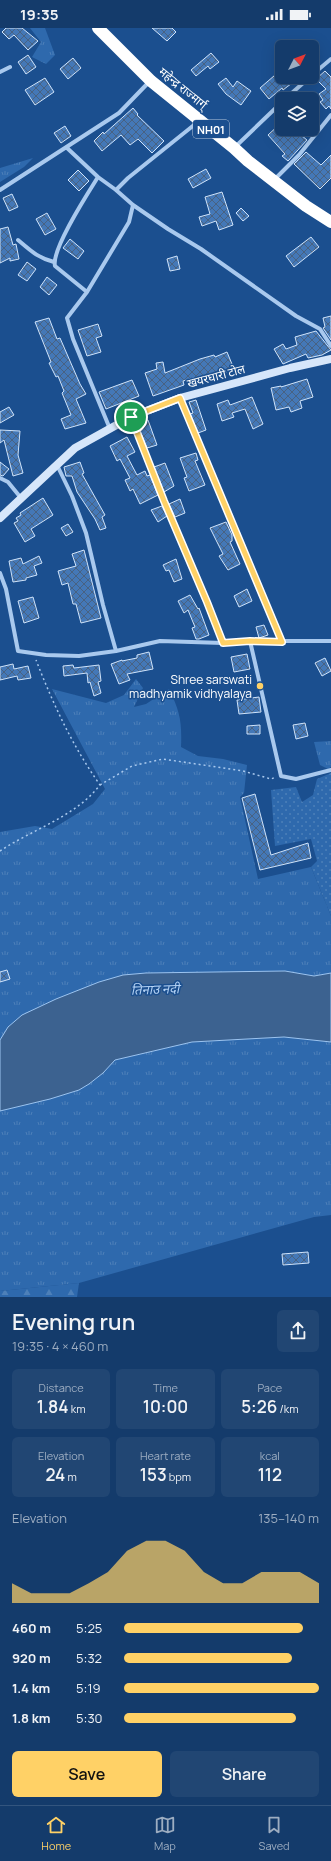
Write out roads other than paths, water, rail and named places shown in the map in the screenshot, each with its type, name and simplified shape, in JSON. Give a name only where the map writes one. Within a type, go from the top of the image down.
[{"type":"highway","name":"महेन्द्र राज्मार्ग्","points":[[101,29],[151,81],[273,181],[331,222]]},
{"type":"street","points":[[319,69],[331,59]]},
{"type":"street","points":[[0,72],[10,67]]},
{"type":"street","points":[[0,190],[119,113],[151,81]]},
{"type":"street","points":[[293,92],[302,84]]},
{"type":"street","points":[[234,148],[275,109]]},
{"type":"street","points":[[273,181],[299,155],[331,115]]},
{"type":"street","points":[[116,190],[128,178],[200,120]]},
{"type":"street","points":[[66,147],[98,177],[116,190],[132,205],[168,230],[201,249],[296,316],[320,329],[331,346]]},
{"type":"street","points":[[87,292],[55,266],[54,262],[58,247],[98,177]]},
{"type":"street","points":[[110,429],[73,339],[68,318],[87,292],[129,222],[132,205]]},
{"type":"street","points":[[18,240],[30,252],[43,259],[54,262]]},
{"type":"street","name":"खयरघारी टोल","points":[[0,518],[75,448],[131,417],[180,398],[290,368],[331,359]]},
{"type":"street","points":[[180,398],[282,642]]},
{"type":"street","points":[[131,417],[223,643]]},
{"type":"street","points":[[57,465],[72,496],[86,533],[103,605],[116,651]]},
{"type":"street","points":[[0,478],[8,482],[22,499]]},
{"type":"street","points":[[0,573],[6,590],[18,651],[33,654],[79,656],[116,651],[160,641],[223,643],[250,641],[331,641]]},
{"type":"street","points":[[250,641],[281,776],[296,779],[331,770]]},
{"type":"water","name":"तिनाउ नदी","points":[[285,971],[314,976],[331,973],[331,1042],[284,1037],[192,1042],[115,1060],[103,1073],[79,1090],[50,1099],[0,1111],[0,1040],[8,1027],[22,1015],[56,999],[99,982],[123,975],[146,973]]},
{"type":"place","name":"Shree sarswati madhyamik vidhyalaya","points":[[260,686]]}]
